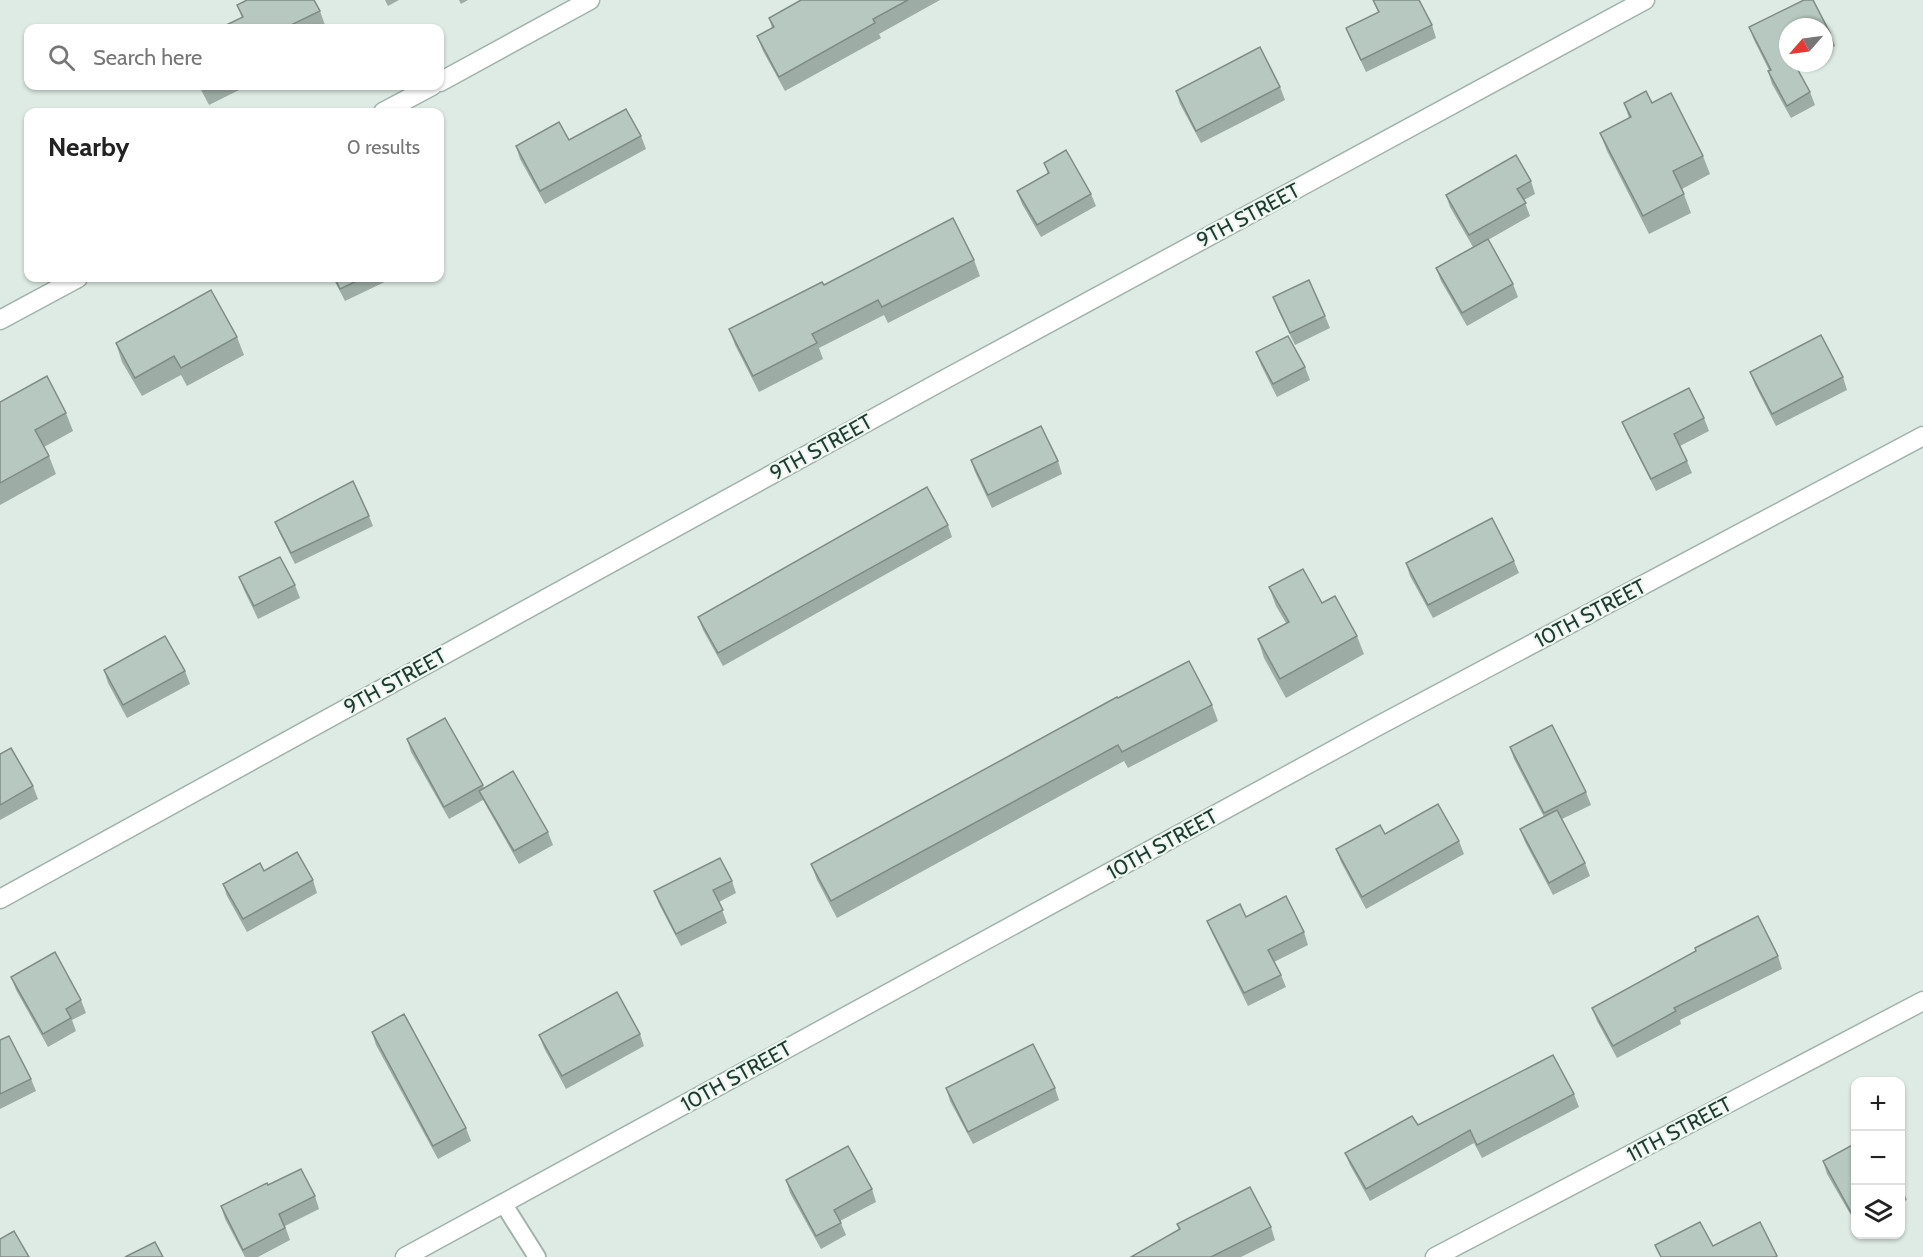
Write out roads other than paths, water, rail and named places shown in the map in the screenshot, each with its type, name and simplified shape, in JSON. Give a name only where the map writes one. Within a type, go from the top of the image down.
[{"type":"street","points":[[444,80],[590,0]]},
{"type":"street","name":"9TH STREET","points":[[0,899],[938,383],[1645,0]]},
{"type":"street","points":[[390,108],[424,90]]},
{"type":"street","points":[[0,320],[71,282]]},
{"type":"street","name":"10TH STREET","points":[[416,1254],[503,1203],[1376,727],[1923,436]]},
{"type":"street","name":"11TH STREET","points":[[1435,1257],[1923,1000]]},
{"type":"lane","points":[[503,1203],[537,1257]]}]
